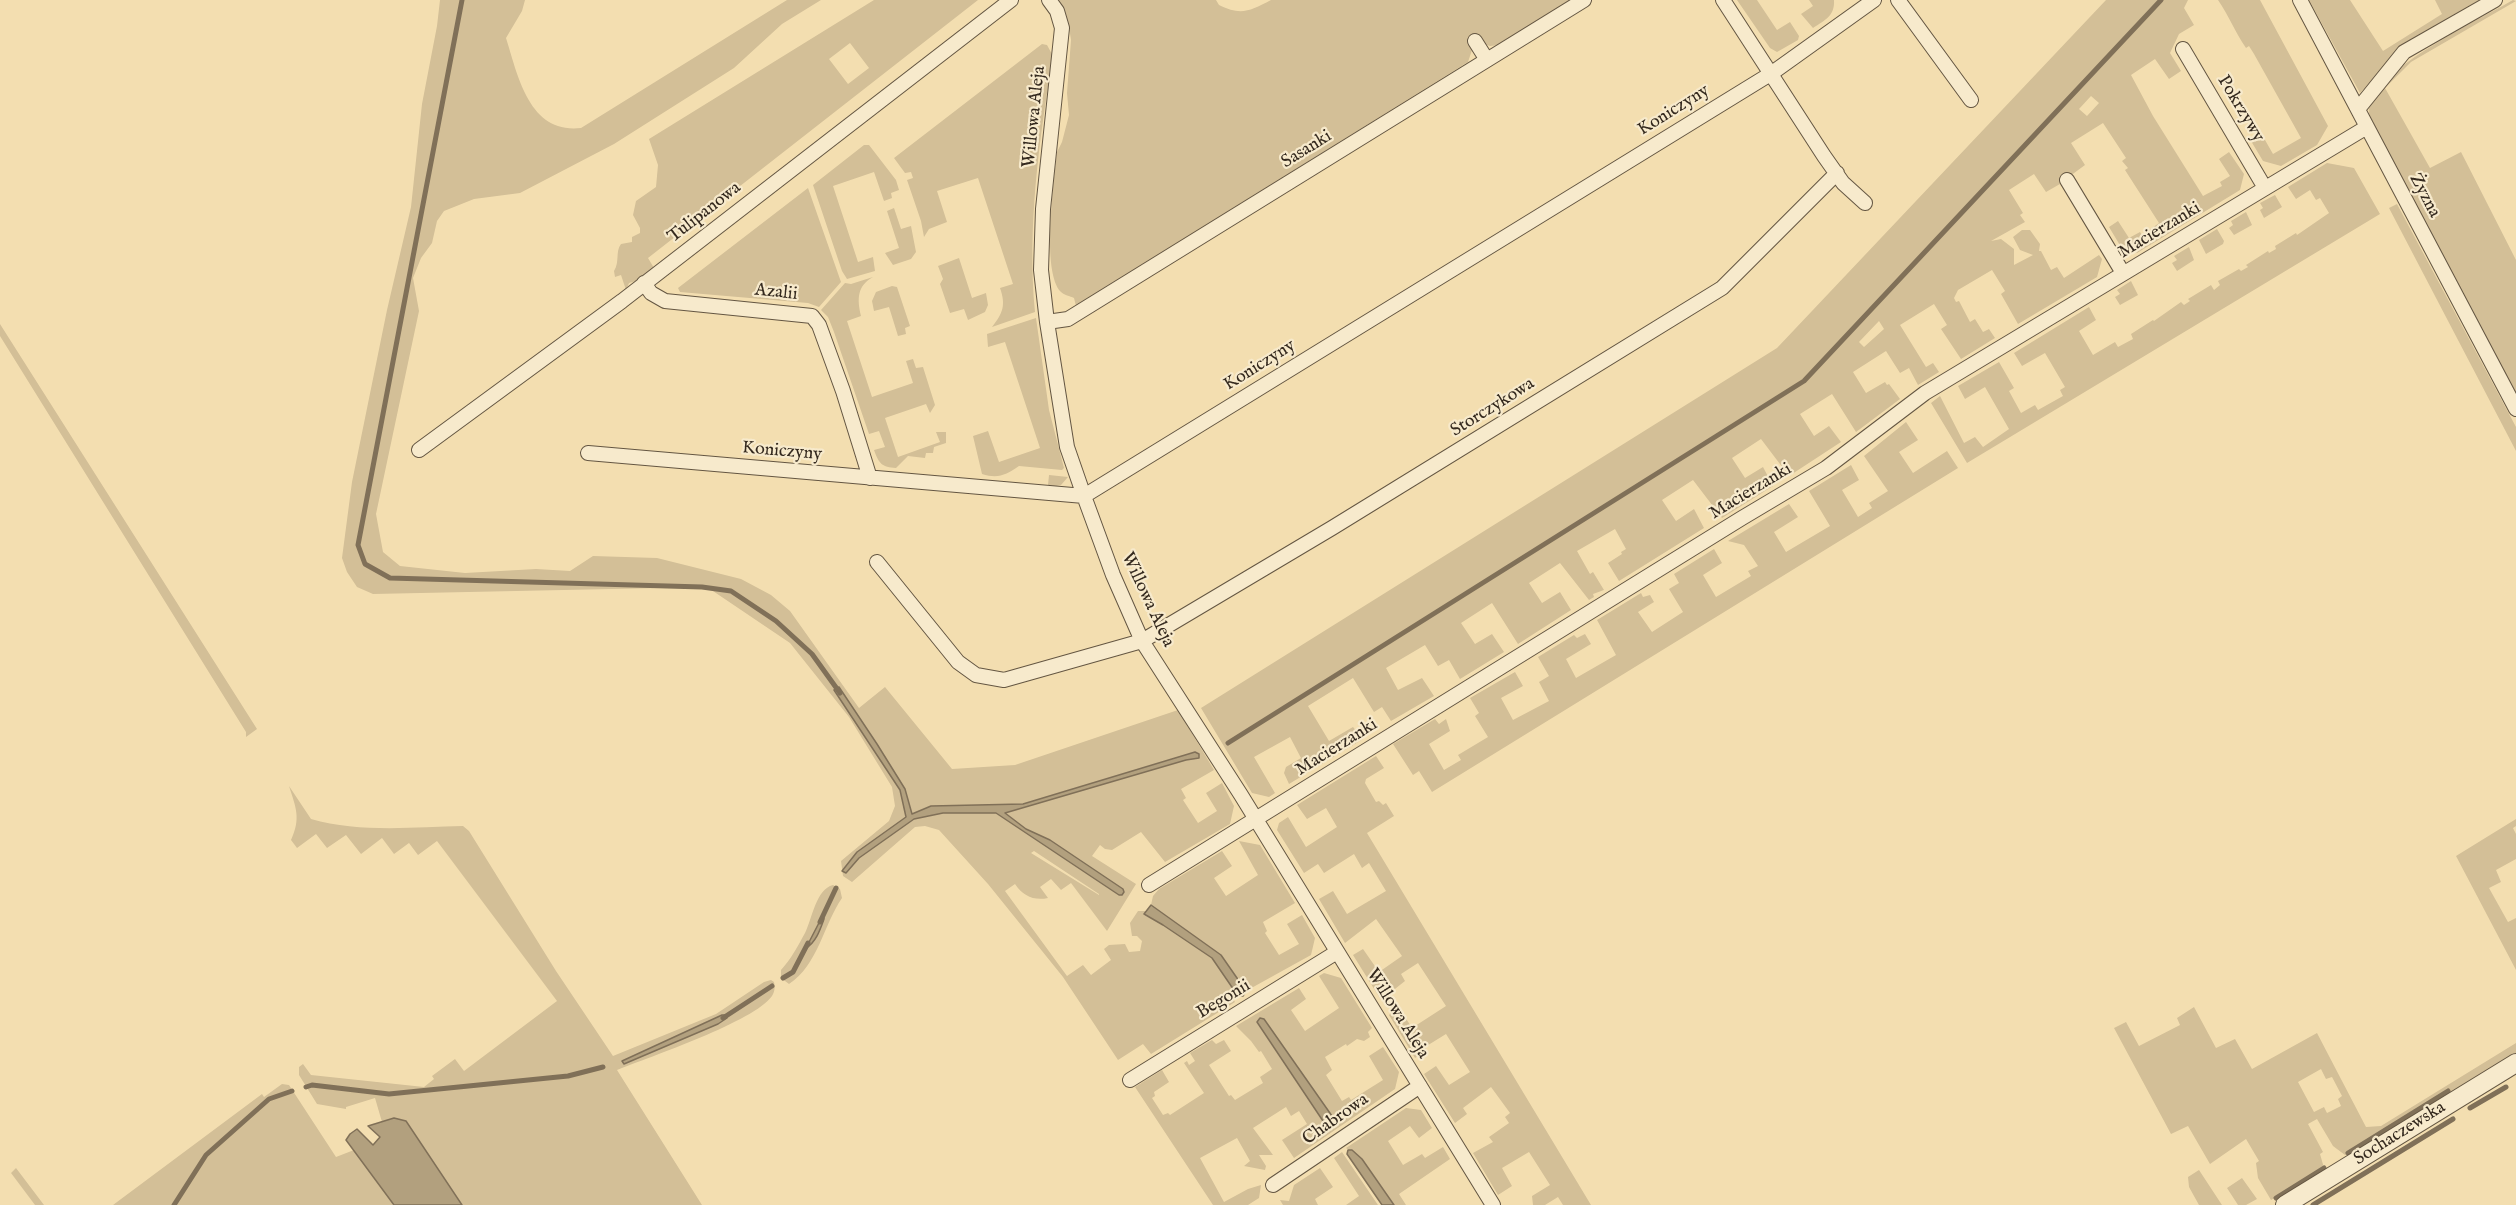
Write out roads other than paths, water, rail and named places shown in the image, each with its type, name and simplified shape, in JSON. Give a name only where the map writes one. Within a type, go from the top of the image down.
[{"type":"street","name":"Tulipanowa","points":[[419,450],[644,284],[1011,0]]},
{"type":"street","name":"Willowa Aleja","points":[[1049,0],[1057,11],[1062,28],[1043,209],[1041,270],[1067,447],[1083,496],[1113,575],[1142,641],[1257,820],[1493,1205]]},
{"type":"street","name":"Sasanki","points":[[1047,322],[1068,319],[1584,0]]},
{"type":"street","points":[[1723,0],[1837,173],[1865,203]]},
{"type":"street","name":"Koniczyny","points":[[588,453],[1083,496],[1772,73],[1874,0]]},
{"type":"street","points":[[1898,0],[1971,100]]},
{"type":"street","name":"Żyzna","points":[[2300,0],[2516,409]]},
{"type":"street","points":[[2358,108],[2404,52],[2495,0]]},
{"type":"street","points":[[1475,41],[1487,60]]},
{"type":"street","name":"Pokrzywy","points":[[2183,49],[2265,188]]},
{"type":"street","points":[[1051,127],[1065,129]]},
{"type":"street","name":"Macierzanki","points":[[1149,885],[1692,548],[1826,468],[1925,393],[2367,127]]},
{"type":"street","name":"Storczykowa","points":[[878,562],[958,662],[976,675],[1004,680],[1142,641],[1332,528],[1722,288],[1837,173]]},
{"type":"street","points":[[2067,180],[2123,273]]},
{"type":"street","name":"Azalii","points":[[644,284],[651,293],[665,301],[812,316],[819,325],[839,380],[870,478]]},
{"type":"street","name":"Begonii","points":[[1130,1080],[1337,952]]},
{"type":"street","name":"Sochaczewska","points":[[2285,1205],[2516,1063]]},
{"type":"street","name":"Chabrowa","points":[[1273,1185],[1420,1086]]},
{"type":"waterway","points":[[462,0],[358,545],[365,564],[390,578],[702,587],[731,591],[776,621],[812,654],[840,693]]},
{"type":"waterway","points":[[1228,743],[1804,381],[2161,0]]},
{"type":"waterway","points":[[820,922],[836,888]]},
{"type":"waterway","points":[[783,978],[793,972],[808,943]]},
{"type":"waterway","points":[[723,1018],[772,986]]},
{"type":"waterway","points":[[306,1087],[312,1085],[389,1094],[568,1076],[603,1067]]},
{"type":"waterway","points":[[2470,1108],[2506,1087]]},
{"type":"waterway","points":[[174,1205],[206,1155],[269,1099],[292,1091]]},
{"type":"waterway","points":[[2348,1153],[2448,1091]]},
{"type":"waterway","points":[[2313,1205],[2453,1119]]},
{"type":"waterway","points":[[2276,1198],[2324,1168]]}]
